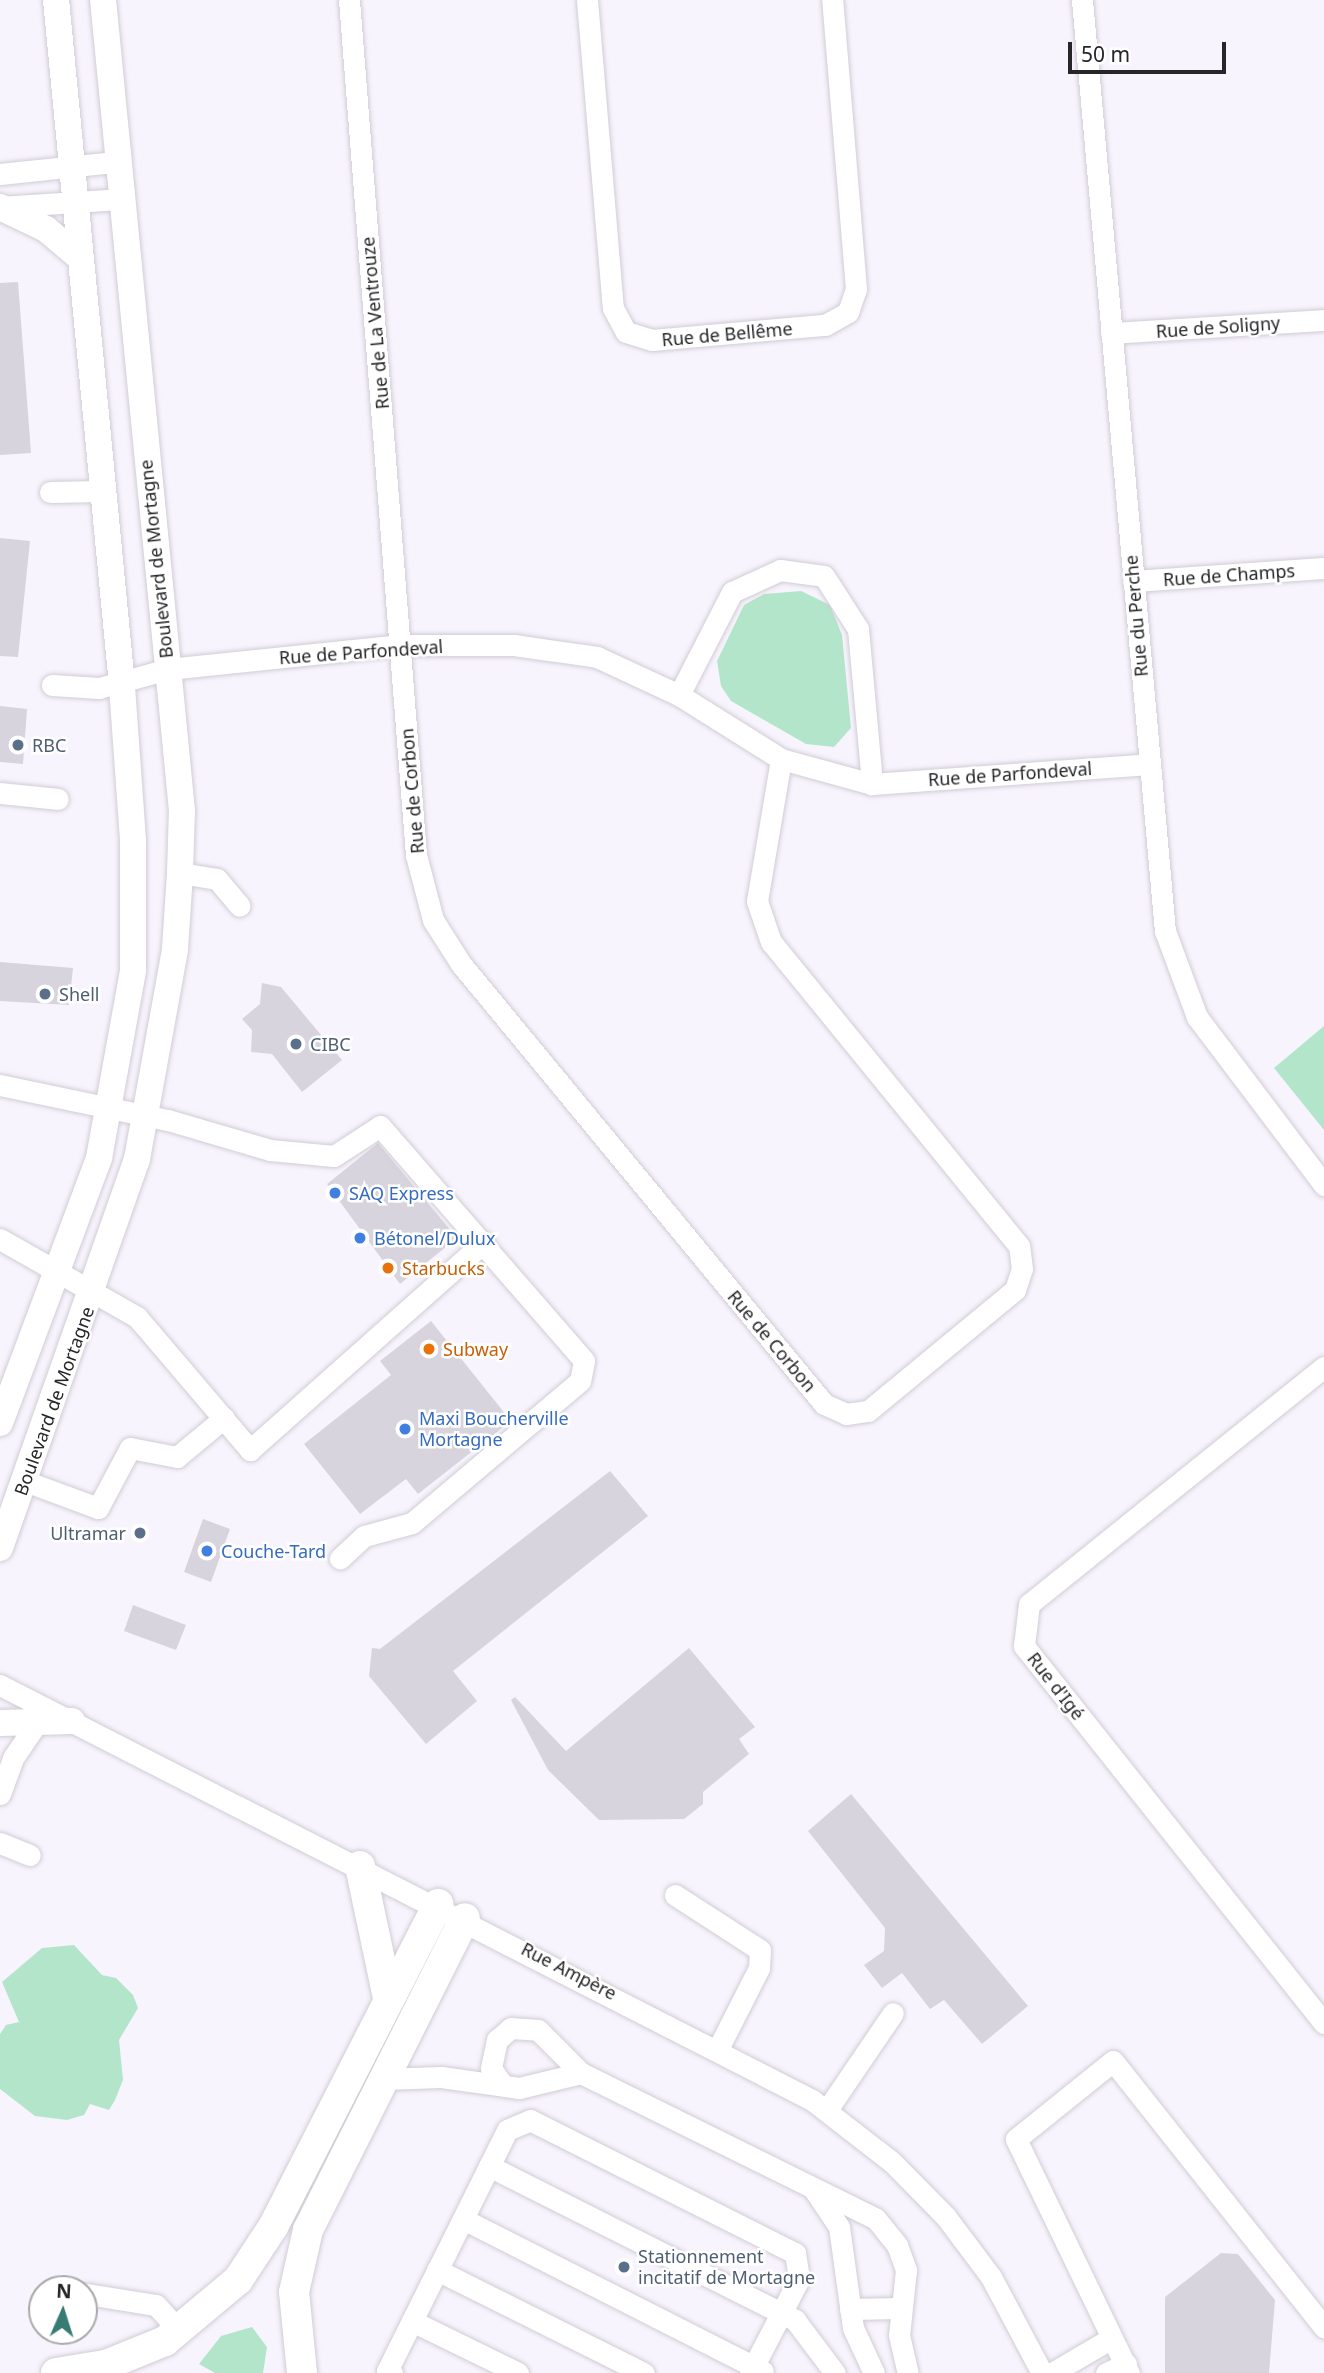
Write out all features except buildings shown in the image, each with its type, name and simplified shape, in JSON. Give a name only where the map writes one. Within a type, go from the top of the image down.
[{"type":"highway","points":[[360,1866],[388,1998]]},
{"type":"highway","points":[[56,2373],[122,2360],[180,2332],[227,2293],[260,2249],[438,1904]]},
{"type":"highway","points":[[302,2373],[294,2310],[303,2245],[465,1918]]},
{"type":"main road","points":[[0,1423],[58,1276],[111,1109],[133,970],[133,840],[121,685],[78,256],[56,0]]},
{"type":"main road","name":"Boulevard de Mortagne","points":[[0,1548],[93,1293],[147,1116],[175,949],[182,811],[115,162],[103,0]]},
{"type":"main road","points":[[0,207],[46,229],[78,256]]},
{"type":"main road","points":[[0,1723],[43,1715],[72,1721]]},
{"type":"street","name":"Rue de La Ventrouze","points":[[349,0],[401,645]]},
{"type":"street","name":"Rue de Bellême","points":[[587,0],[613,308],[626,332],[652,340],[825,325],[848,312],[856,289],[831,0]]},
{"type":"street","name":"Rue du Perche","points":[[1082,0],[1166,931],[1197,1017],[1324,1185]]},
{"type":"street","points":[[0,174],[115,162]]},
{"type":"street","points":[[0,207],[119,199]]},
{"type":"street","name":"Rue de Soligny","points":[[1111,333],[1324,320]]},
{"type":"street","points":[[50,492],[102,491]]},
{"type":"street","name":"Rue de Champs","points":[[1133,581],[1324,568]]},
{"type":"street","points":[[679,695],[732,592],[780,570],[824,576],[858,629],[872,784]]},
{"type":"street","name":"Rue de Parfondeval","points":[[52,685],[121,685],[168,669],[401,645],[514,645],[597,657],[679,695],[781,759],[872,784],[1149,765]]},
{"type":"street","name":"Rue de Corbon","points":[[401,645],[416,855],[433,920],[470,975],[824,1405],[846,1414],[868,1411],[1015,1290],[1022,1269],[1019,1246],[771,942],[757,901],[781,759]]},
{"type":"street","points":[[0,793],[58,799]]},
{"type":"street","points":[[180,873],[217,879],[240,906]]},
{"type":"street","points":[[0,1085],[147,1116],[270,1150],[326,1156],[380,1126],[484,1242],[584,1361],[585,1375],[412,1523],[365,1536],[340,1558]]},
{"type":"street","name":"Boulevard de Mortagne","points":[[0,1239],[58,1276],[93,1293]]},
{"type":"street","points":[[93,1293],[137,1317],[250,1450],[341,1376],[382,1327],[484,1242]]},
{"type":"street","name":"Rue d'Igé","points":[[1324,1367],[1028,1604],[1024,1646],[1324,2023]]},
{"type":"street","points":[[25,1480],[98,1508],[130,1448],[177,1457],[223,1418]]},
{"type":"street","points":[[0,1685],[43,1715],[13,1758],[0,1794]]},
{"type":"street","name":"Rue Ampère","points":[[72,1721],[719,2047],[827,2110],[892,2162],[955,2227],[990,2277],[1042,2373]]},
{"type":"street","points":[[0,1843],[30,1855]]},
{"type":"street","points":[[675,1895],[760,1950],[760,1968],[719,2047]]},
{"type":"street","points":[[827,2110],[893,2013]]},
{"type":"street","points":[[502,2084],[491,2068],[493,2047],[503,2033],[519,2026],[548,2037],[581,2073],[815,2191],[860,2208],[897,2245],[906,2270],[900,2345],[908,2373]]},
{"type":"street","points":[[1106,2373],[1128,2369],[1110,2339],[1016,2140],[1113,2062],[1324,2327]]},
{"type":"street","points":[[383,2079],[441,2077],[529,2088],[581,2073]]},
{"type":"street","points":[[392,2373],[387,2371],[507,2130],[530,2120],[791,2249],[800,2262],[799,2279],[756,2370],[463,2219]]},
{"type":"street","points":[[489,2166],[782,2313],[807,2331],[835,2373]]},
{"type":"street","points":[[815,2191],[839,2227],[850,2309],[858,2345],[874,2373]]},
{"type":"street","points":[[437,2270],[645,2373]]},
{"type":"street","points":[[98,2296],[156,2305],[180,2332]]},
{"type":"street","points":[[850,2309],[901,2308]]},
{"type":"street","points":[[412,2321],[517,2373]]},
{"type":"street","points":[[1052,2373],[1110,2339]]},
{"type":"green space","points":[[801,591],[830,605],[842,635],[851,728],[834,747],[806,744],[731,701],[721,686],[717,661],[744,605],[764,594]]},
{"type":"green space","points":[[1324,1026],[1324,1130],[1274,1068]]},
{"type":"green space","points":[[74,1945],[102,1975],[116,1978],[133,1995],[138,2008],[119,2040],[123,2080],[109,2110],[90,2104],[84,2115],[67,2120],[35,2116],[0,2089],[0,2034],[6,2025],[19,2022],[2,1982],[42,1948]]},
{"type":"green space","points":[[252,2327],[267,2347],[263,2373],[215,2373],[199,2364],[221,2336]]},
{"type":"place","name":"RBC","points":[[18,745]]},
{"type":"place","name":"Shell","points":[[45,994]]},
{"type":"place","name":"CIBC","points":[[296,1044]]},
{"type":"place","name":"SAQ Express","points":[[335,1193]]},
{"type":"place","name":"Bétonel/Dulux","points":[[360,1238]]},
{"type":"place","name":"Starbucks","points":[[388,1268]]},
{"type":"place","name":"Subway","points":[[429,1349]]},
{"type":"place","name":"Maxi Boucherville Mortagne","points":[[405,1429]]},
{"type":"place","name":"Ultramar","points":[[140,1533]]},
{"type":"place","name":"Couche-Tard","points":[[207,1551]]},
{"type":"place","name":"Stationnement incitatif de Mortagne","points":[[624,2267]]}]
